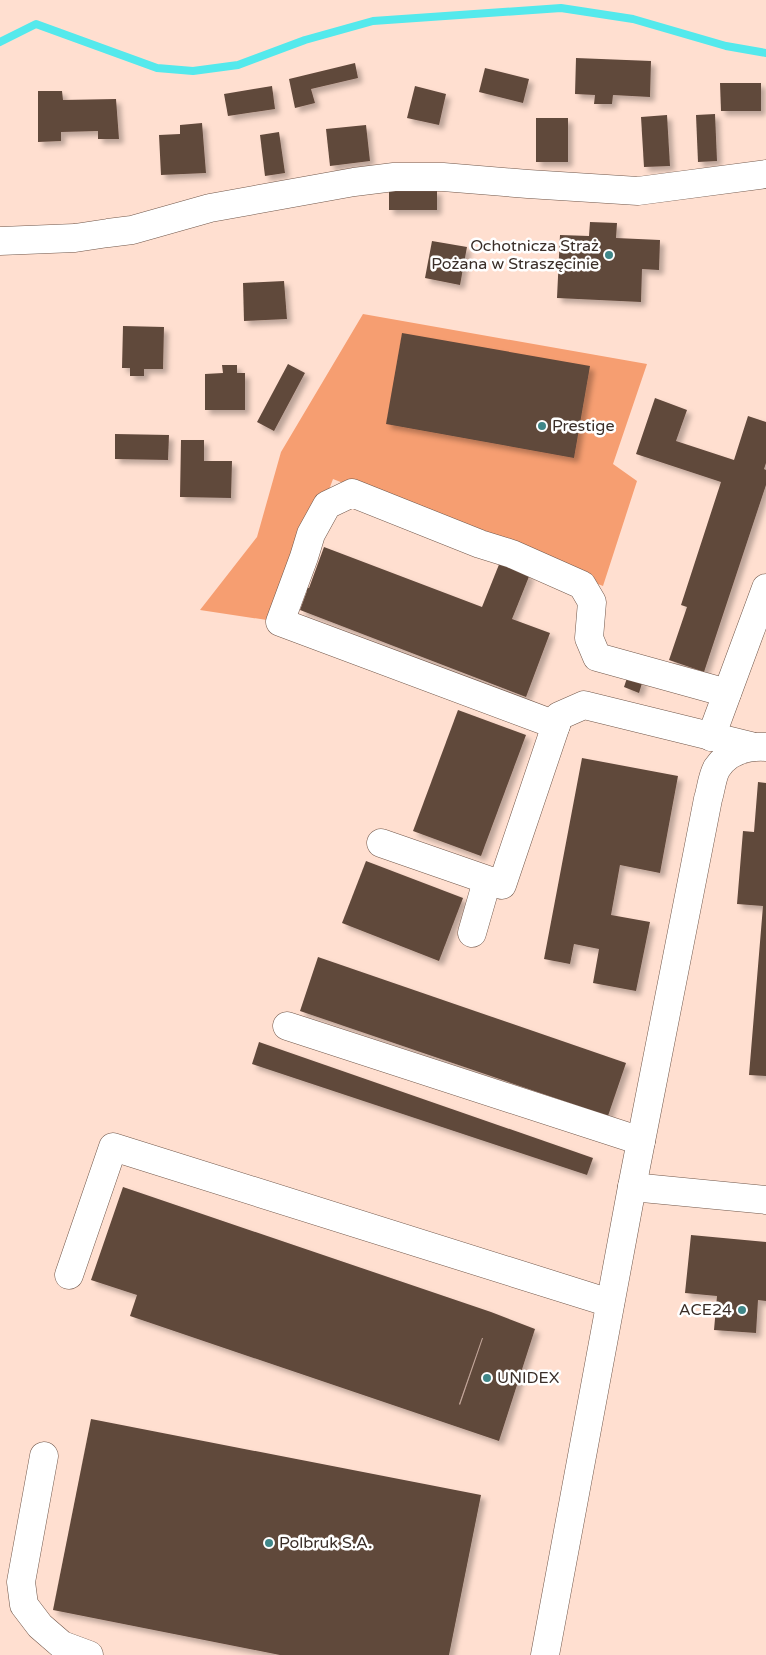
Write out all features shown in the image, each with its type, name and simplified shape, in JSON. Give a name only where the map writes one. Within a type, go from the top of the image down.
[{"type":"street","points":[[0,241],[75,238],[108,234],[132,230],[210,208],[354,182],[394,177],[443,177],[638,191],[766,174]]},
{"type":"street","points":[[556,725],[280,622],[311,534],[327,505],[352,493],[480,544],[512,554],[582,585],[592,602],[590,638],[597,657],[727,693]]},
{"type":"street","points":[[711,737],[766,588]]},
{"type":"street","points":[[381,844],[502,886],[559,716],[584,706],[758,747]]},
{"type":"street","points":[[545,1655],[632,1186],[708,799],[716,768],[730,755],[758,747]]},
{"type":"street","points":[[472,933],[487,880]]},
{"type":"street","points":[[287,1026],[641,1141]]},
{"type":"street","points":[[69,1275],[113,1147],[610,1303]]},
{"type":"street","points":[[632,1186],[766,1200]]},
{"type":"street","points":[[44,1456],[21,1582],[24,1605],[40,1626],[62,1645],[88,1655]]},
{"type":"shaded area","points":[[363,314],[647,364],[613,464],[637,481],[603,586],[333,479],[280,622],[200,610],[257,537],[281,452]]},
{"type":"building","points":[[576,58],[651,61],[650,97],[613,95],[612,104],[594,104],[595,95],[575,94]]},
{"type":"building","points":[[355,63],[358,78],[311,89],[315,103],[295,108],[289,79]]},
{"type":"building","points":[[485,68],[529,79],[523,103],[479,92]]},
{"type":"building","points":[[720,83],[761,83],[761,111],[721,111]]},
{"type":"building","points":[[272,86],[275,109],[228,116],[224,94]]},
{"type":"building","points":[[415,86],[446,94],[439,125],[407,118]]},
{"type":"building","points":[[38,91],[62,91],[63,100],[116,99],[119,139],[98,139],[98,131],[61,132],[61,141],[38,142]]},
{"type":"building","points":[[715,114],[717,161],[698,162],[696,115]]},
{"type":"building","points":[[667,115],[670,166],[644,167],[641,117]]},
{"type":"building","points":[[536,118],[568,118],[568,162],[536,162]]},
{"type":"building","points":[[202,123],[206,173],[161,175],[159,135],[180,134],[180,125]]},
{"type":"building","points":[[366,125],[370,161],[330,166],[326,129]]},
{"type":"building","points":[[279,132],[285,173],[265,176],[260,135]]},
{"type":"building","points":[[389,190],[437,190],[437,210],[389,210]]},
{"type":"building","name":"Ochotnicza Straż Pożana w Straszęcinie","points":[[590,222],[617,223],[616,238],[660,240],[659,270],[642,269],[641,302],[557,298],[560,235],[589,236]]},
{"type":"building","points":[[432,241],[467,247],[460,285],[425,278]]},
{"type":"building","points":[[284,281],[287,319],[244,321],[243,283]]},
{"type":"building","points":[[123,326],[164,327],[163,369],[144,369],[144,376],[130,376],[130,368],[122,368]]},
{"type":"building","points":[[402,333],[590,366],[574,458],[386,424]]},
{"type":"building","points":[[288,364],[305,373],[274,431],[257,422]]},
{"type":"building","points":[[222,365],[237,365],[237,373],[245,373],[245,410],[205,410],[205,374],[223,373]]},
{"type":"building","points":[[655,398],[687,410],[676,441],[734,460],[748,416],[766,422],[766,463],[764,469],[766,470],[766,485],[704,672],[669,660],[687,607],[681,605],[721,482],[636,454]]},
{"type":"building","points":[[115,434],[169,435],[168,460],[115,459]]},
{"type":"building","points":[[181,440],[204,440],[204,461],[232,461],[231,498],[180,497]]},
{"type":"building","points":[[324,547],[482,607],[500,562],[530,574],[512,619],[550,633],[526,697],[300,610],[307,591],[305,590],[306,587],[309,588]]},
{"type":"building","points":[[628,675],[643,680],[639,693],[624,687]]},
{"type":"building","points":[[458,710],[526,735],[481,856],[413,831]]},
{"type":"building","points":[[582,758],[678,776],[660,873],[620,865],[611,915],[650,922],[636,991],[593,983],[599,949],[574,944],[570,964],[544,959]]},
{"type":"building","points":[[758,782],[766,783],[766,1076],[749,1075],[763,906],[737,904],[743,831],[754,832]]},
{"type":"building","points":[[366,861],[463,898],[439,961],[342,923]]},
{"type":"building","points":[[318,957],[626,1063],[608,1116],[300,1011]]},
{"type":"building","points":[[259,1042],[593,1158],[587,1175],[252,1064]]},
{"type":"building","points":[[123,1187],[491,1312],[535,1329],[499,1441],[130,1316],[137,1295],[91,1280]],"holes":[[[483,1338],[460,1405],[459,1404]]]},
{"type":"building","points":[[691,1235],[766,1242],[766,1301],[758,1300],[756,1333],[714,1330],[717,1296],[685,1293]]},
{"type":"building","name":"Polbruk S.A.","points":[[91,1419],[481,1495],[449,1655],[280,1655],[53,1610]]},
{"type":"waterway","points":[[0,42],[36,24],[157,68],[193,71],[238,65],[305,40],[373,21],[561,8],[633,19],[726,46],[766,53]]},
{"type":"place","name":"Ochotnicza Straż Pożana w Straszęcinie","points":[[609,255]]},
{"type":"place","name":"Prestige","points":[[542,426]]},
{"type":"place","name":"ACE24","points":[[742,1310]]},
{"type":"place","name":"UNIDEX","points":[[487,1378]]},
{"type":"place","name":"Polbruk S.A.","points":[[269,1543]]}]
